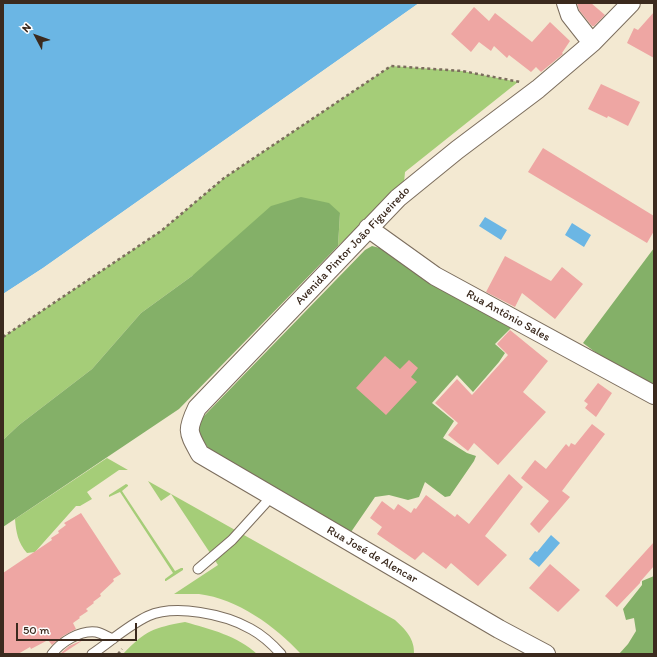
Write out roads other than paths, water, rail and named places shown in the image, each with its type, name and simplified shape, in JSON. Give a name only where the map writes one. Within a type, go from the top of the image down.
[{"type":"street","points":[[566,3],[570,15],[592,43]]},
{"type":"street","name":"Avenida Pintor João Figueiredo","points":[[200,454],[191,437],[189,425],[197,408],[368,228],[398,198],[457,150],[538,89],[592,43],[631,3]]},
{"type":"street","name":"Rua Antônio Sales","points":[[368,228],[435,276],[654,396]]},
{"type":"street","name":"Rua José de Alencar","points":[[200,454],[499,629],[535,652]]},
{"type":"lane","points":[[198,569],[232,540],[272,496]]},
{"type":"lane","points":[[92,654],[103,650],[113,639],[148,616],[169,611],[200,612],[221,616],[250,629],[282,654]]},
{"type":"lane","points":[[52,654],[68,639],[83,633],[96,632],[113,639]]},
{"type":"water","points":[[3,3],[419,3],[43,268],[3,294]]},
{"type":"water","points":[[485,217],[507,230],[501,240],[479,226]]},
{"type":"water","points":[[572,223],[591,235],[584,247],[565,235]]},
{"type":"water","points":[[551,535],[560,543],[539,567],[529,559]]}]
